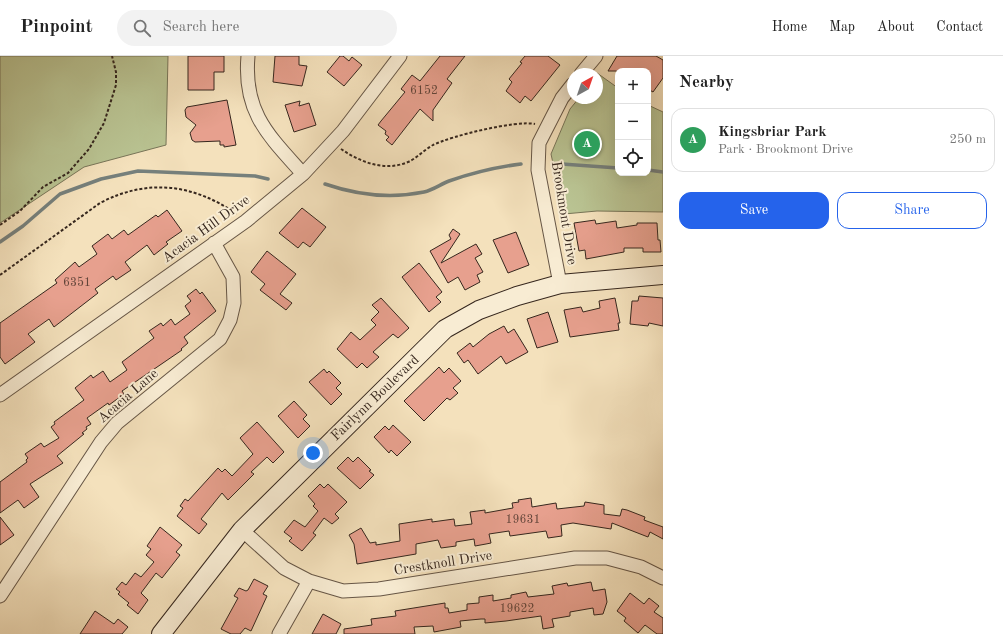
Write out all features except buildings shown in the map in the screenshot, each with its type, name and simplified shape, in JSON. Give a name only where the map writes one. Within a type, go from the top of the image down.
[{"type":"street","points":[[248,56],[246,75],[250,101],[266,133],[303,174]]},
{"type":"street","name":"Acacia Hill Drive","points":[[0,394],[246,221],[303,174],[332,142],[400,56]]},
{"type":"street","points":[[586,68],[596,56]]},
{"type":"street","name":"Brookmont Drive","points":[[560,284],[538,170],[540,143],[562,98],[567,92]]},
{"type":"street","name":"Acacia Lane","points":[[0,596],[101,442],[117,424],[220,339],[234,303],[233,277],[214,243]]},
{"type":"street","name":"Fairlynn Boulevard","points":[[162,634],[242,530],[445,329],[479,310],[517,296],[560,284],[663,275]]},
{"type":"street","name":"Crestknoll Drive","points":[[242,530],[284,568],[309,581],[343,591],[379,589],[575,558],[607,558],[641,567],[663,578]]},
{"type":"street","points":[[279,634],[309,581]]},
{"type":"path","points":[[0,225],[20,211],[44,187],[68,173],[89,149],[104,123],[116,85],[116,72],[112,56]]},
{"type":"path","points":[[332,142],[351,156],[364,162],[379,166],[388,166],[406,163],[444,140],[515,124],[535,124]]},
{"type":"path","points":[[0,275],[100,203],[114,196],[129,192],[165,186],[186,189],[221,203],[246,221]]},
{"type":"green space","points":[[0,56],[168,56],[166,145],[84,167],[0,223]]},
{"type":"green space","points":[[603,77],[615,86],[615,176],[651,176],[651,106],[663,112],[663,212],[597,211],[564,214],[551,154],[570,109],[574,104],[603,104]]},
{"type":"waterway","points":[[325,184],[349,191],[374,195],[411,194],[427,191],[449,181],[476,173],[521,164]]},
{"type":"waterway","points":[[562,164],[615,168]]},
{"type":"waterway","points":[[651,170],[663,172]]},
{"type":"waterway","points":[[0,242],[23,226],[60,194],[101,179],[138,171],[255,176],[268,179]]},
{"type":"place","name":"Kingsbriar Park","points":[[587,144]]}]
